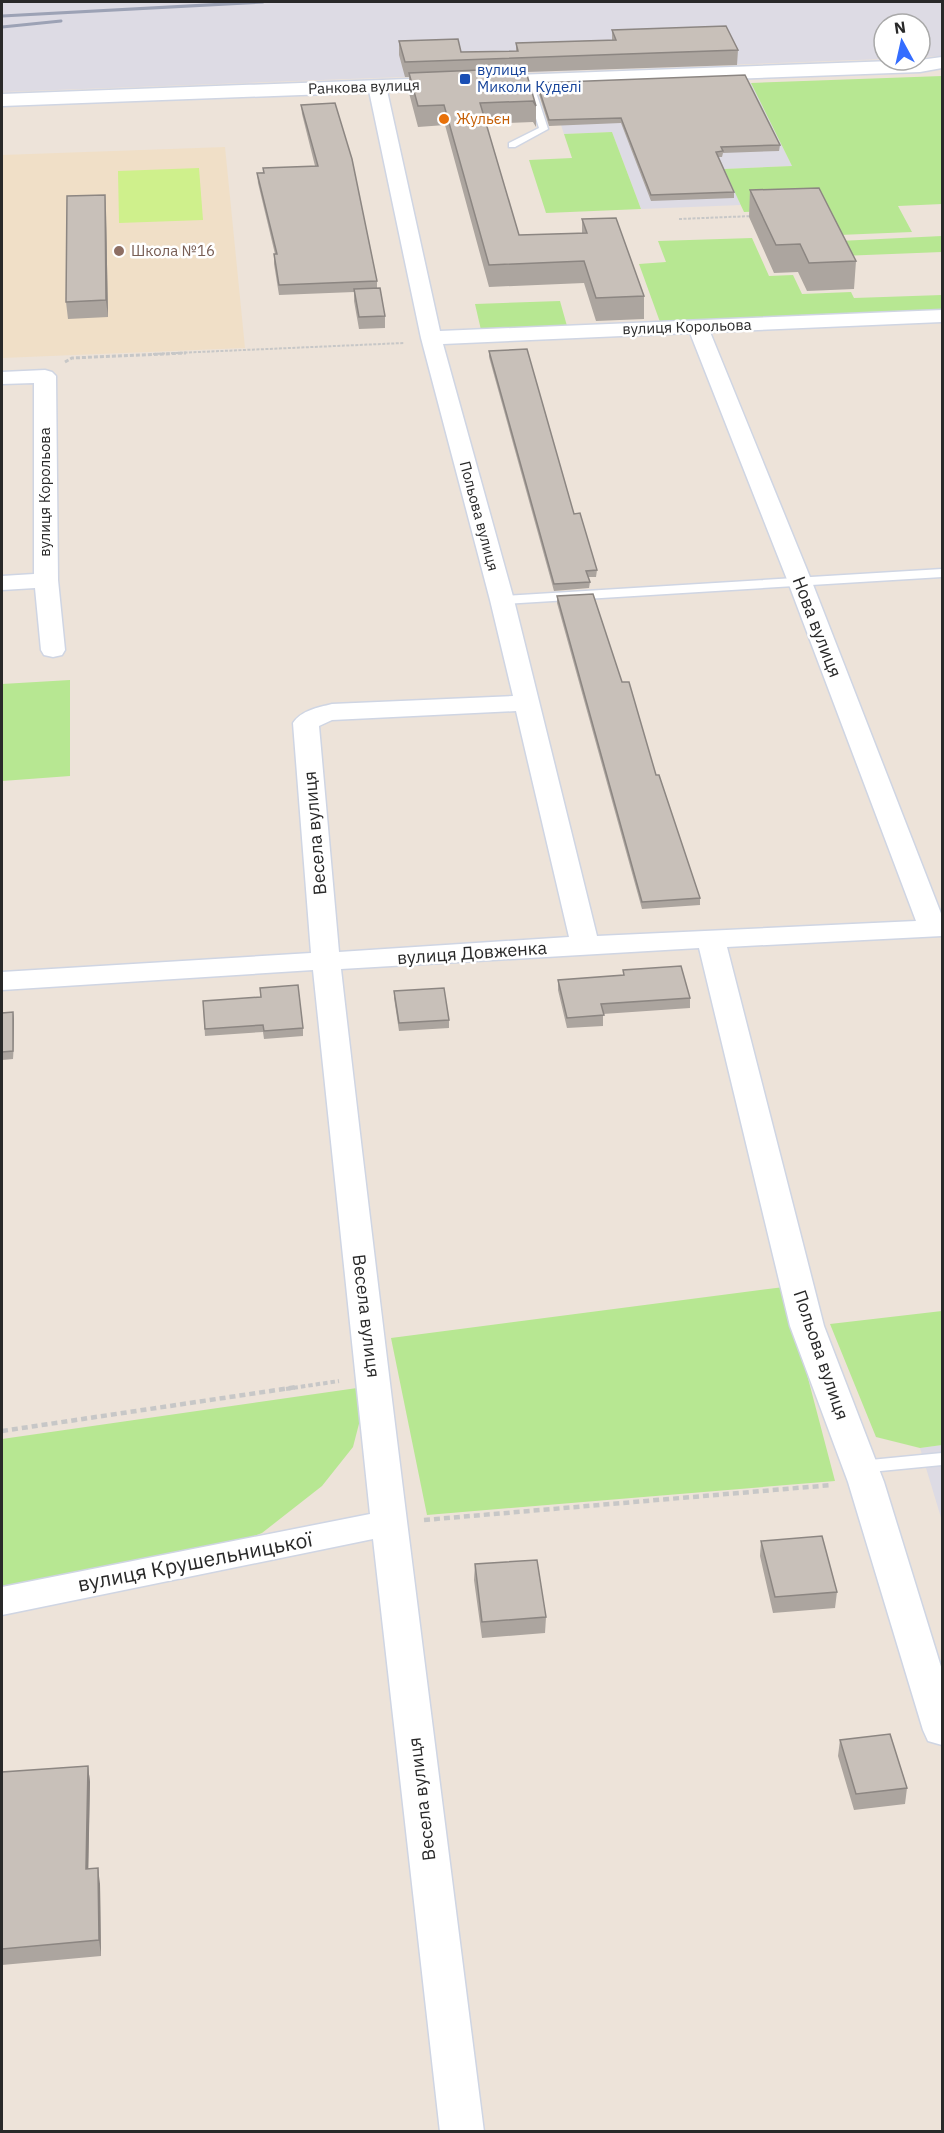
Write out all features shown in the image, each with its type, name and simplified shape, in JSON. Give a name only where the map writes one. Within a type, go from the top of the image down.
[{"type":"street","name":"Ранкова вулиця","points":[[2,100],[920,66],[942,63]]},
{"type":"street","name":"Польова вулиця","points":[[376,86],[431,338],[502,600],[585,945]]},
{"type":"street","name":"вулиця Корольова","points":[[431,338],[697,326],[940,320]]},
{"type":"street","name":"Нова вулиця","points":[[697,326],[938,928]]},
{"type":"street","name":"вулиця Корольова","points":[[45,376],[46,580],[54,650]]},
{"type":"street","points":[[2,378],[45,376]]},
{"type":"street","points":[[2,583],[46,580]]},
{"type":"street","name":"Весела вулиця","points":[[462,2132],[389,1523],[374,1376],[360,1276],[326,962],[306,723],[318,715],[332,712],[528,703]]},
{"type":"street","name":"вулиця Довженка","points":[[2,981],[585,945],[938,928]]},
{"type":"street","name":"Польова вулиця","points":[[711,940],[807,1326],[863,1474],[942,1730]]},
{"type":"street","name":"вулиця Крушельницької","points":[[2,1601],[389,1523]]},
{"type":"lane","points":[[512,145],[544,129],[528,80]]},
{"type":"lane","points":[[502,600],[942,573]]},
{"type":"lane","points":[[863,1474],[942,1459]]},
{"type":"path","points":[[679,219],[762,215]]},
{"type":"path","points":[[45,376],[72,358],[416,342],[431,338]]},
{"type":"path","points":[[2,1431],[374,1376]]},
{"type":"path","points":[[389,1523],[863,1474]]},
{"type":"shaded area","points":[[2,2],[942,2],[942,56],[932,56],[932,12],[872,12],[872,59],[2,92]]},
{"type":"shaded area","points":[[751,83],[792,166],[725,169],[741,205],[641,209],[612,132],[564,134],[549,90]]},
{"type":"shaded area","name":"Школа №16","points":[[225,147],[245,348],[2,358],[2,155]]},
{"type":"shaded area","points":[[942,1445],[942,1521],[920,1448]]},
{"type":"green space","points":[[942,76],[942,204],[898,206],[912,232],[839,235],[825,209],[744,212],[724,169],[792,166],[751,83]]},
{"type":"green space","points":[[612,132],[641,209],[546,213],[529,160],[572,158],[564,134]]},
{"type":"green space","points":[[199,168],[203,220],[119,223],[118,171]]},
{"type":"green space","points":[[942,236],[942,252],[841,256],[839,241]]},
{"type":"green space","points":[[752,238],[769,276],[793,275],[802,294],[851,292],[854,298],[942,295],[942,310],[660,322],[639,264],[666,262],[658,241]]},
{"type":"green space","points":[[560,301],[567,326],[481,330],[475,304]]},
{"type":"green space","points":[[70,680],[70,776],[2,781],[2,684]]},
{"type":"green space","points":[[784,1287],[835,1481],[427,1515],[391,1338]]},
{"type":"green space","points":[[942,1311],[942,1445],[920,1448],[876,1437],[830,1324]]},
{"type":"green space","points":[[357,1388],[361,1416],[353,1447],[322,1486],[262,1533],[207,1554],[2,1587],[2,1439]]},
{"type":"building","points":[[726,26],[738,50],[405,62],[399,41],[458,39],[461,52],[518,51],[516,43],[616,40],[612,30]]},
{"type":"building","points":[[525,68],[536,106],[533,101],[480,103],[519,235],[587,233],[582,219],[616,218],[644,296],[596,298],[584,261],[489,265],[444,105],[418,106],[409,73]]},
{"type":"building","points":[[745,75],[780,145],[721,147],[723,151],[716,152],[734,192],[651,195],[621,118],[549,120],[537,83]]},
{"type":"building","points":[[335,103],[352,159],[377,281],[279,285],[274,254],[277,254],[257,173],[264,173],[263,168],[318,166],[301,105]]},
{"type":"building","points":[[819,188],[856,261],[809,263],[800,244],[776,245],[750,190]]},
{"type":"building","points":[[105,195],[106,300],[66,302],[67,196]]},
{"type":"building","points":[[380,288],[385,316],[359,317],[354,289]]},
{"type":"building","points":[[527,349],[574,514],[580,513],[597,570],[586,571],[590,582],[554,584],[489,351]]},
{"type":"building","points":[[593,594],[622,682],[629,682],[656,775],[659,775],[700,898],[642,902],[557,596]]},
{"type":"building","points":[[681,966],[690,998],[601,1004],[604,1015],[567,1018],[558,980],[624,975],[623,970]]},
{"type":"building","points":[[298,985],[303,1028],[264,1031],[263,1025],[205,1029],[203,1001],[261,997],[260,988]]},
{"type":"building","points":[[444,988],[449,1020],[399,1023],[394,991]]},
{"type":"building","points":[[13,1012],[13,1051],[2,1052],[2,1013]]},
{"type":"building","points":[[822,1536],[837,1592],[775,1597],[761,1541]]},
{"type":"building","points":[[537,1560],[546,1617],[482,1622],[475,1564]]},
{"type":"building","points":[[890,1734],[907,1788],[856,1794],[840,1740]]},
{"type":"building","points":[[88,1766],[86,1869],[98,1868],[99,1940],[2,1949],[2,1772]]},
{"type":"railway","points":[[2,16],[263,2]]},
{"type":"railway","points":[[2,27],[61,21]]},
{"type":"place","name":"вулиця Миколи Куделі","points":[[465,79]]},
{"type":"place","name":"Жульєн","points":[[444,119]]},
{"type":"place","name":"Школа №16","points":[[119,251]]}]
